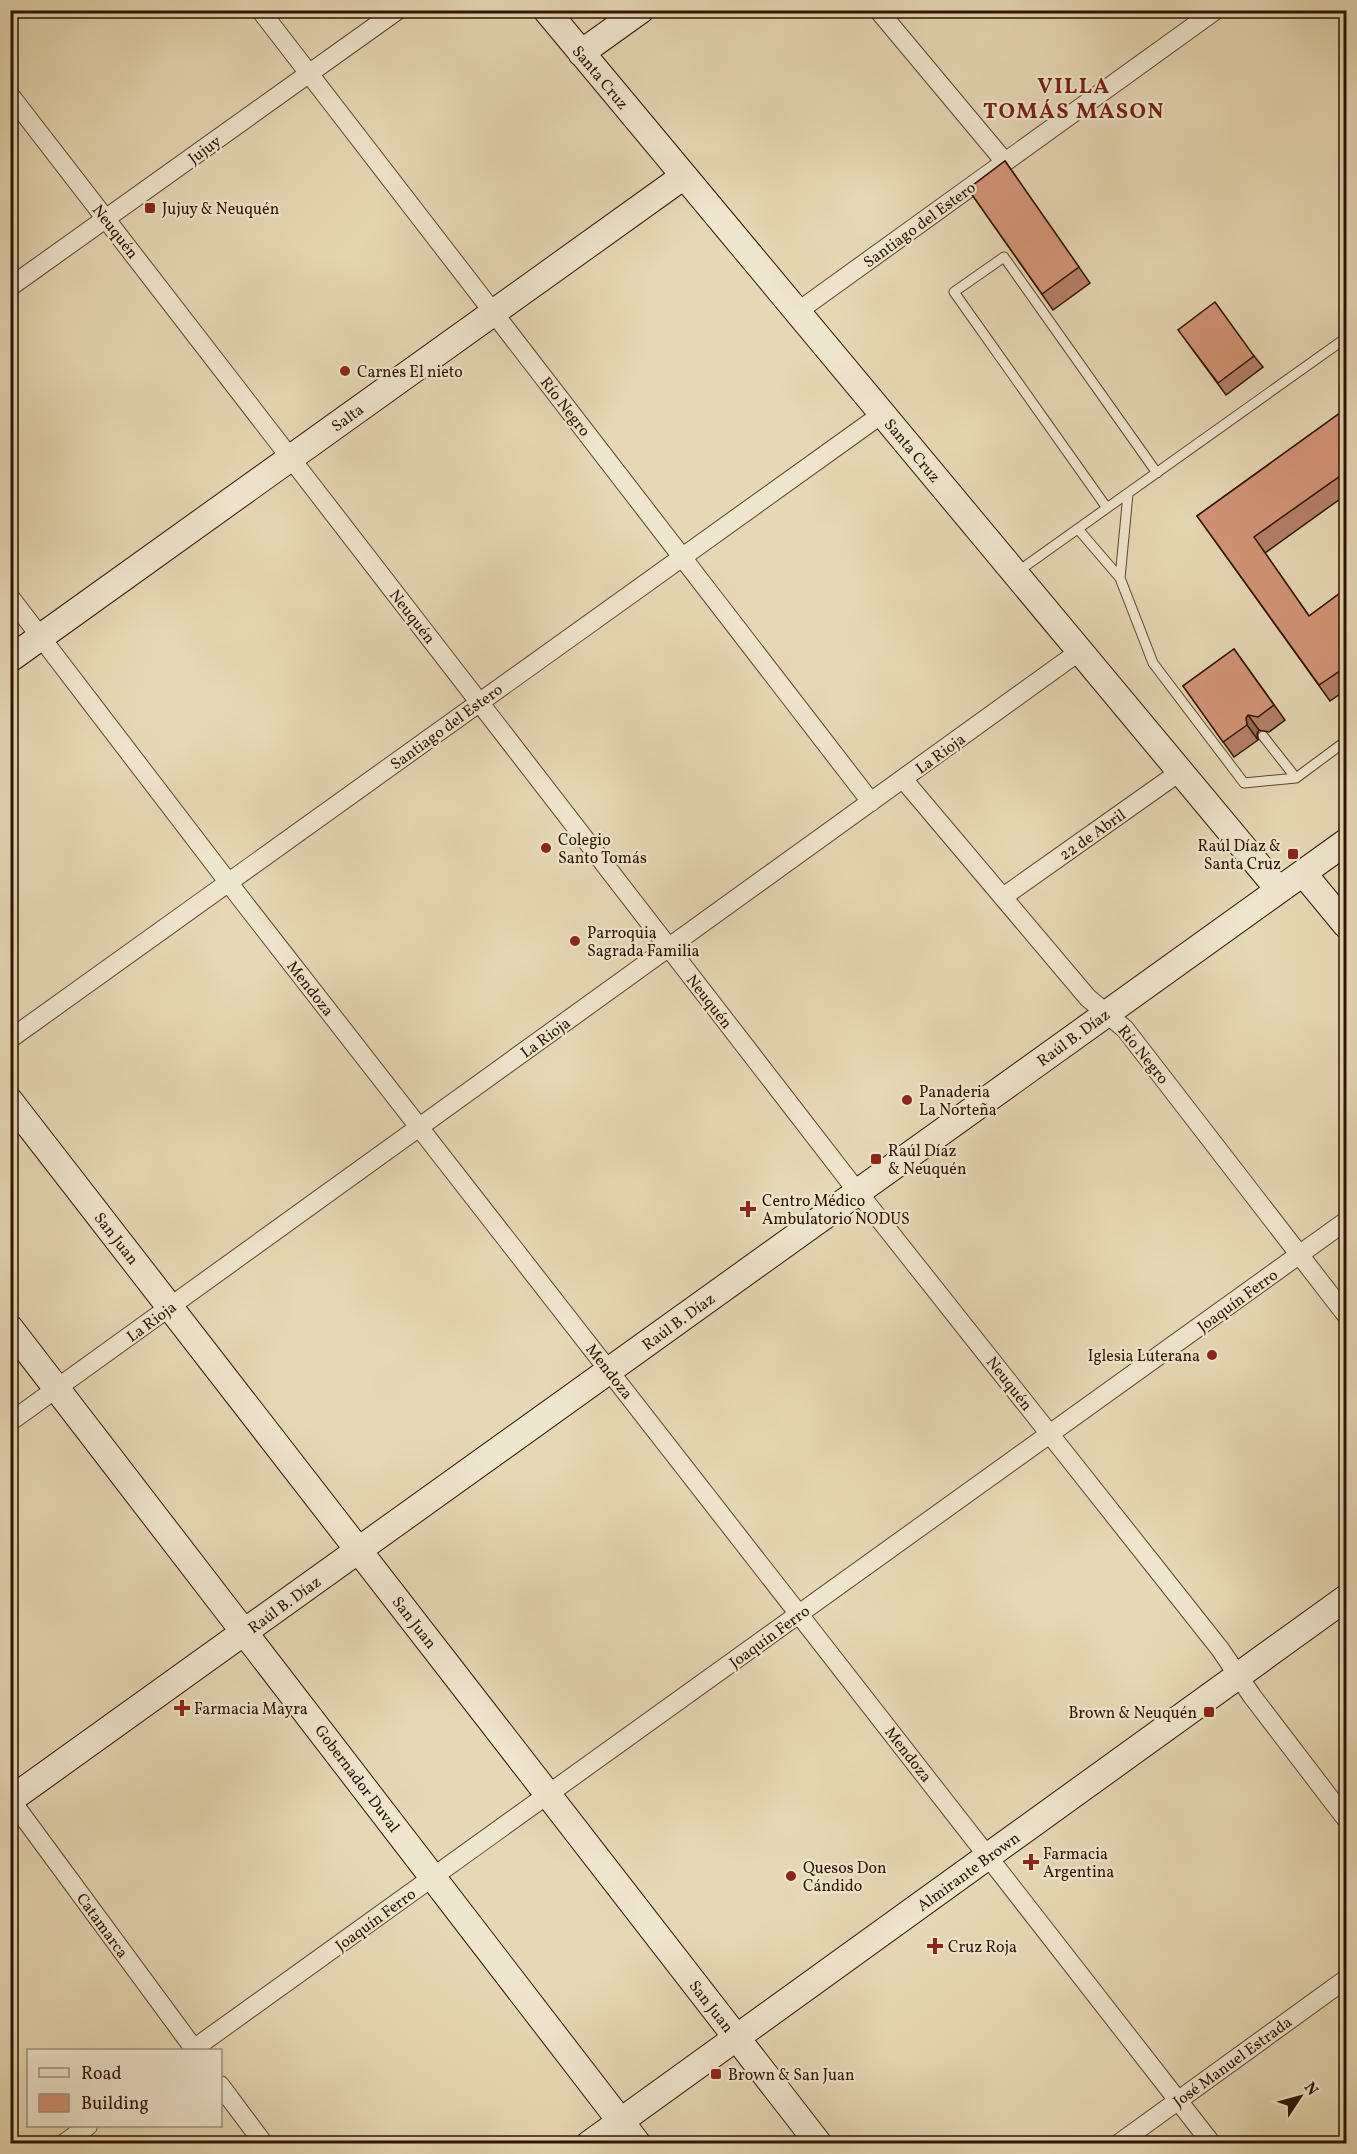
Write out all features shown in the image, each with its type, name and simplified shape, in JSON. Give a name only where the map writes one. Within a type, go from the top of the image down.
[{"type":"street","name":"Río Negro","points":[[260,10],[871,802]]},
{"type":"street","name":"Jujuy","points":[[10,287],[398,10]]},
{"type":"street","name":"Santa Cruz","points":[[546,10],[1279,890]]},
{"type":"street","points":[[581,53],[641,10]]},
{"type":"street","points":[[878,10],[1005,162]]},
{"type":"street","name":"Santiago del Estero","points":[[797,312],[1216,10]]},
{"type":"street","name":"Neuquén","points":[[10,94],[858,1192],[1239,1676],[1347,1819]]},
{"type":"street","name":"Salta","points":[[10,659],[684,176]]},
{"type":"street","name":"Santiago del Estero","points":[[10,1039],[882,414]]},
{"type":"street","name":"Mendoza","points":[[10,597],[229,882],[1212,2144]]},
{"type":"street","name":"La Rioja","points":[[10,1422],[1080,651]]},
{"type":"street","name":"22 de Abril","points":[[1003,897],[1180,771]]},
{"type":"street","name":"Río Negro","points":[[903,779],[1088,998],[1125,1029],[1347,1314]]},
{"type":"street","name":"Raúl B. Díaz","points":[[11,1800],[1347,842]]},
{"type":"street","points":[[1303,873],[1347,925]]},
{"type":"street","name":"San Juan","points":[[10,1101],[819,2144]]},
{"type":"street","name":"Joaquín Ferro","points":[[195,2049],[1347,1221]]},
{"type":"street","name":"Gobernador Duval","points":[[10,1328],[246,1631],[638,2144]]},
{"type":"street","name":"Almirante Brown","points":[[589,2144],[1347,1598]]},
{"type":"street","name":"Catamarca","points":[[11,1800],[193,2049]]},
{"type":"street","name":"José Manuel Estrada","points":[[1118,2144],[1347,1979]]},
{"type":"street","points":[[222,2088],[264,2144]]},
{"type":"street","points":[[63,2144],[87,2127]]},
{"type":"lane","points":[[1107,508],[954,292],[1004,257],[1156,473]]},
{"type":"lane","points":[[1016,574],[1347,338]]},
{"type":"lane","points":[[1120,578],[1128,494]]},
{"type":"lane","points":[[1078,529],[1120,578],[1153,663],[1244,783],[1296,778],[1347,741]]},
{"type":"lane","points":[[1263,736],[1296,778]]},
{"type":"building","points":[[1347,48],[1347,63],[1340,53]]},
{"type":"building","points":[[1005,161],[1079,267],[1042,294],[968,189]]},
{"type":"building","points":[[1215,302],[1254,356],[1218,383],[1178,330]]},
{"type":"building","points":[[1347,408],[1347,471],[1254,537],[1309,616],[1347,588],[1347,666],[1319,685],[1197,516]]},
{"type":"building","points":[[1234,649],[1274,705],[1258,717],[1248,715],[1247,725],[1223,742],[1183,686]]},
{"type":"place","name":"Jujuy & Neuquén","points":[[150,208]]},
{"type":"place","name":"Carnes El nieto","points":[[345,371]]},
{"type":"place","name":"Colegio Santo Tomás","points":[[546,848]]},
{"type":"place","name":"Raúl Díaz & Santa Cruz","points":[[1293,854]]},
{"type":"place","name":"Parroquia Sagrada Familia","points":[[575,941]]},
{"type":"place","name":"Panaderia La Norteña","points":[[907,1100]]},
{"type":"place","name":"Raúl Díaz & Neuquén","points":[[876,1159]]},
{"type":"place","name":"Centro Médico Ambulatorio NODUS","points":[[748,1209]]},
{"type":"place","name":"Iglesia Luterana","points":[[1212,1355]]},
{"type":"place","name":"Farmacia Mayra","points":[[182,1708]]},
{"type":"place","name":"Brown & Neuquén","points":[[1209,1712]]},
{"type":"place","name":"Farmacia Argentina","points":[[1031,1862]]},
{"type":"place","name":"Quesos Don Cándido","points":[[791,1876]]},
{"type":"place","name":"Cruz Roja","points":[[935,1946]]},
{"type":"place","name":"Brown & San Juan","points":[[716,2074]]},
{"type":"district","name":"VILLA TOMÁS MASON","points":[[1074,98]]}]
